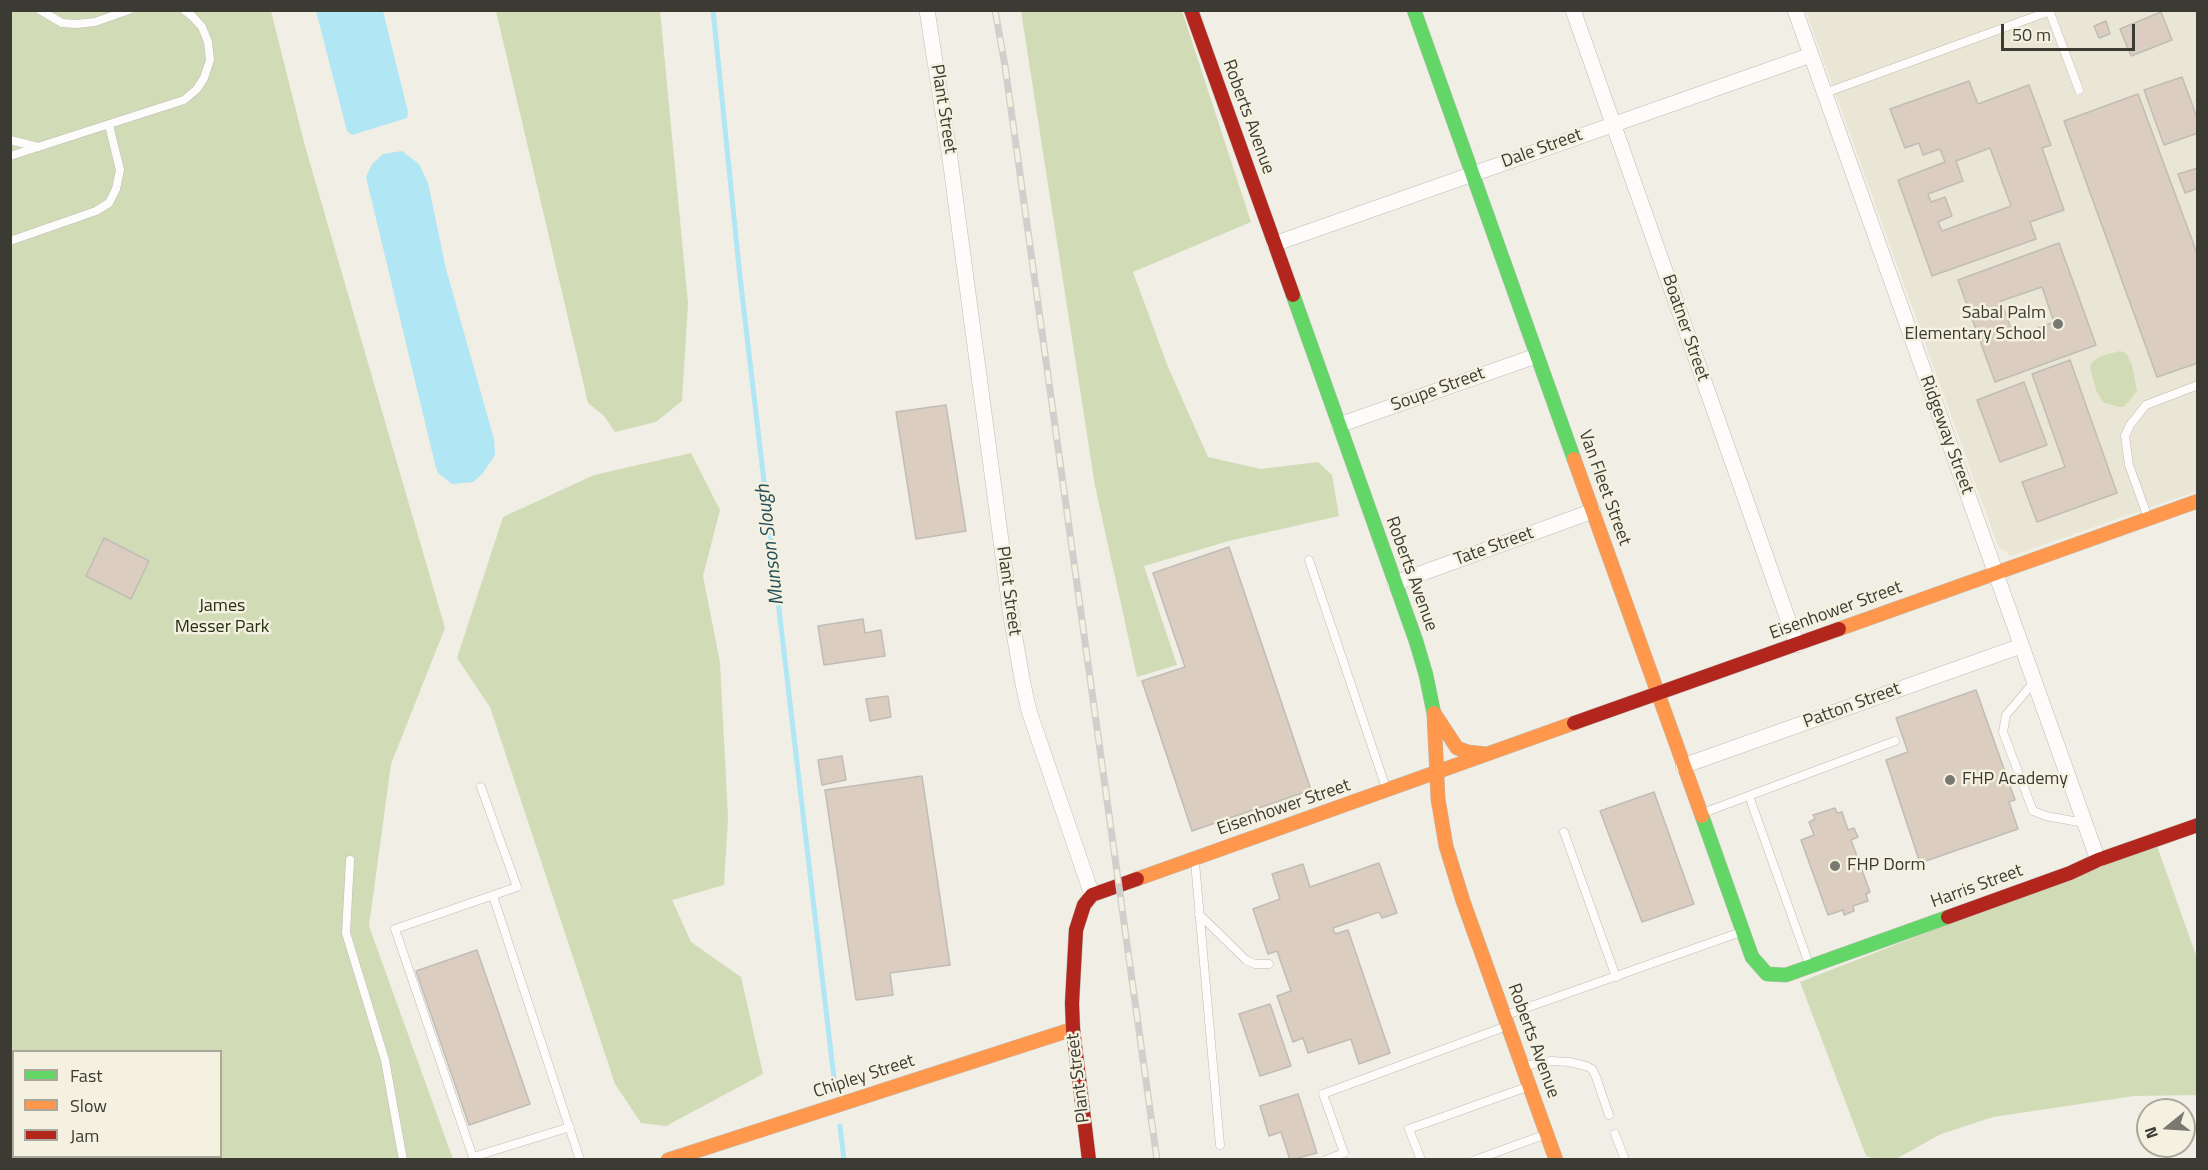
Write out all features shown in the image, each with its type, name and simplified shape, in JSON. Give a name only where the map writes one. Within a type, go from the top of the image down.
[{"type":"street","name":"Plant Street","points":[[927,10],[951,162],[1011,616],[1023,684],[1029,711],[1092,895],[1084,905],[1076,930],[1072,1003],[1072,1029],[1089,1160]]},
{"type":"street","name":"Roberts Avenue","points":[[1191,10],[1426,675],[1434,713],[1440,816],[1446,846],[1556,1160]]},
{"type":"street","name":"Van Fleet Street","points":[[1414,10],[1752,957],[1767,975]]},
{"type":"street","name":"Boatner Street","points":[[1573,10],[1797,645]]},
{"type":"street","name":"Ridgeway Street","points":[[1795,10],[2098,860]]},
{"type":"street","name":"Dale Street","points":[[1274,244],[1811,55]]},
{"type":"street","name":"Soupe Street","points":[[1339,425],[1536,356]]},
{"type":"street","name":"Eisenhower Street","points":[[1092,895],[2198,501]]},
{"type":"street","name":"Tate Street","points":[[1395,583],[1593,511]]},
{"type":"street","name":"Patton Street","points":[[1683,766],[2021,646]]},
{"type":"street","points":[[1434,713],[1457,748],[1468,752],[1488,754]]},
{"type":"street","name":"Harris Street","points":[[1767,975],[1786,975],[2198,825]]},
{"type":"street","name":"Chipley Street","points":[[668,1160],[1072,1029]]},
{"type":"lane","points":[[40,10],[62,23],[77,24],[129,10]]},
{"type":"lane","points":[[10,156],[184,100],[197,89],[204,78],[210,60],[208,42],[201,27],[184,10]]},
{"type":"lane","points":[[1825,93],[2049,11],[2079,90]]},
{"type":"lane","points":[[10,241],[96,211],[109,203],[116,189],[120,170],[109,124]]},
{"type":"lane","points":[[10,140],[39,147]]},
{"type":"lane","points":[[2148,519],[2129,465],[2125,436],[2130,425],[2146,405],[2198,385]]},
{"type":"lane","points":[[1309,560],[1387,790]]},
{"type":"lane","points":[[2034,682],[2006,715],[2002,732],[2033,811],[2046,816],[2084,823]]},
{"type":"lane","points":[[1700,814],[1895,741]]},
{"type":"lane","points":[[481,788],[517,888],[395,928],[473,1158],[570,1127]]},
{"type":"lane","points":[[1749,796],[1810,966]]},
{"type":"lane","points":[[1564,832],[1616,976]]},
{"type":"lane","points":[[1195,858],[1220,1144]]},
{"type":"lane","points":[[350,860],[346,933],[385,1060],[403,1160]]},
{"type":"lane","points":[[493,896],[580,1160]]},
{"type":"lane","points":[[1200,914],[1246,960],[1255,964],[1269,964]]},
{"type":"lane","points":[[1326,1160],[1344,1153],[1323,1094],[1616,976],[1743,932]]},
{"type":"lane","points":[[1523,1066],[1551,1061],[1569,1062],[1592,1069],[1609,1115]]},
{"type":"lane","points":[[1420,1160],[1410,1129],[1530,1086]]},
{"type":"lane","points":[[1475,1160],[1547,1134]]},
{"type":"lane","points":[[1615,1134],[1625,1160]]},
{"type":"shaded area","name":"Sabal Palm Elementary School","points":[[1806,11],[2197,11],[2197,491],[2011,556],[1998,546]]},
{"type":"green space","name":"James Messer Park","points":[[10,11],[271,11],[305,146],[445,628],[391,764],[369,926],[453,1159],[11,1159]]},
{"type":"green space","points":[[496,11],[660,11],[688,303],[682,401],[656,422],[615,432],[604,416],[588,403]]},
{"type":"green space","points":[[1021,11],[1182,11],[1251,222],[1133,272],[1168,367],[1208,457],[1261,469],[1318,462],[1332,475],[1339,516],[1229,541],[1144,566],[1177,665],[1137,677],[1095,486]]},
{"type":"green space","points":[[2120,351],[2126,353],[2132,365],[2137,391],[2124,407],[2103,402],[2096,390],[2090,367],[2092,362],[2101,356]]},
{"type":"green space","points":[[691,453],[720,510],[703,576],[720,662],[728,818],[724,885],[672,900],[691,942],[741,977],[763,1074],[666,1126],[641,1123],[615,1084],[490,707],[457,658],[503,517],[594,475]]},
{"type":"green space","points":[[2156,843],[2197,958],[2197,1095],[2134,1096],[1993,1117],[1941,1134],[1896,1159],[1876,1159],[1866,1156],[1800,982]]},
{"type":"water","points":[[316,11],[383,11],[408,112],[407,118],[352,135],[347,131]]},
{"type":"water","points":[[402,151],[419,164],[428,183],[446,269],[494,439],[495,455],[483,473],[473,482],[452,484],[438,473],[366,177],[372,164],[383,154]]},
{"type":"building","points":[[2161,12],[2172,40],[2131,56],[2120,29]]},
{"type":"building","points":[[2106,21],[2110,34],[2099,38],[2094,26]]},
{"type":"building","points":[[2182,77],[2198,120],[2198,133],[2164,145],[2144,90]]},
{"type":"building","points":[[1969,81],[1978,104],[2029,85],[2051,145],[2042,148],[2064,210],[2030,222],[2036,239],[1932,276],[1898,180],[1945,162],[1940,149],[1923,155],[1919,143],[1905,148],[1890,109]],"holes":[[[1990,148],[2011,206],[1942,231],[1938,222],[1952,216],[1945,197],[1931,202],[1928,194],[1963,181],[1956,161]]]},
{"type":"building","points":[[2138,94],[2198,256],[2198,363],[2157,377],[2064,121]]},
{"type":"building","points":[[2198,168],[2198,188],[2185,193],[2178,174]]},
{"type":"building","points":[[2059,243],[2096,345],[1995,382],[1958,280]],"holes":[[[2042,287],[2054,322],[2014,337],[2001,301]]]},
{"type":"building","points":[[2070,360],[2117,493],[2037,522],[2022,482],[2065,467],[2032,374]]},
{"type":"building","points":[[2024,382],[2047,445],[2000,462],[1977,400]]},
{"type":"building","points":[[946,405],[966,531],[916,539],[896,412]]},
{"type":"building","points":[[104,538],[149,561],[131,599],[86,576]]},
{"type":"building","points":[[1229,547],[1311,790],[1192,831],[1142,681],[1185,667],[1153,573]]},
{"type":"building","points":[[863,619],[865,633],[881,630],[885,656],[824,665],[818,626]]},
{"type":"building","name":"FHP Academy","points":[[1976,690],[2015,800],[2009,802],[2018,829],[1920,863],[1886,760],[1908,752],[1896,718]]},
{"type":"building","points":[[888,696],[891,717],[870,721],[866,699]]},
{"type":"building","points":[[842,756],[846,780],[822,785],[818,760]]},
{"type":"building","points":[[922,776],[950,965],[890,973],[893,995],[856,1000],[825,790]]},
{"type":"building","points":[[1654,792],[1694,904],[1642,922],[1600,811]]},
{"type":"building","name":"FHP Dorm","points":[[1835,808],[1837,813],[1842,812],[1848,830],[1854,828],[1858,837],[1851,840],[1870,892],[1866,894],[1868,901],[1853,906],[1854,911],[1844,915],[1843,910],[1828,915],[1801,840],[1814,835],[1809,822],[1815,819],[1813,815]]},
{"type":"building","points":[[1379,863],[1397,913],[1382,918],[1379,912],[1333,928],[1335,934],[1348,930],[1390,1053],[1359,1064],[1351,1039],[1308,1053],[1303,1038],[1293,1042],[1277,996],[1291,991],[1277,951],[1268,954],[1253,909],[1280,899],[1272,874],[1303,864],[1310,887]]},
{"type":"building","points":[[477,950],[530,1104],[469,1125],[416,971]]},
{"type":"building","points":[[1270,1004],[1291,1066],[1260,1076],[1239,1014]]},
{"type":"building","points":[[1298,1094],[1317,1153],[1290,1160],[1281,1132],[1269,1136],[1260,1106]]},
{"type":"waterway","name":"Munson Slough","points":[[713,10],[740,277],[834,1078]]},
{"type":"waterway","points":[[840,1126],[844,1160]]},
{"type":"railway","points":[[995,10],[1005,66],[1157,1160]]},
{"type":"traffic: fast","points":[[1414,10],[1574,459]]},
{"type":"traffic: fast","points":[[1293,295],[1416,641],[1434,714]]},
{"type":"traffic: fast","points":[[1702,816],[1752,957],[1767,974],[1786,975],[1948,917]]},
{"type":"traffic: slow","points":[[1574,459],[1702,816]]},
{"type":"traffic: slow","points":[[1839,629],[2198,501]]},
{"type":"traffic: slow","points":[[1434,713],[1457,748],[1486,754]]},
{"type":"traffic: slow","points":[[1434,714],[1438,799],[1446,846],[1463,901],[1556,1160]]},
{"type":"traffic: slow","points":[[1137,879],[1574,723]]},
{"type":"traffic: slow","points":[[668,1160],[1073,1029]]},
{"type":"traffic: jam","points":[[1191,10],[1293,295]]},
{"type":"traffic: jam","points":[[1574,723],[1839,629]]},
{"type":"traffic: jam","points":[[1948,917],[2198,825]]},
{"type":"traffic: jam","points":[[1089,1160],[1073,1029],[1076,930],[1084,905],[1092,895],[1137,879]]},
{"type":"place","name":"Sabal Palm Elementary School","points":[[2058,324]]},
{"type":"place","name":"FHP Academy","points":[[1950,780]]},
{"type":"place","name":"FHP Dorm","points":[[1835,866]]}]
